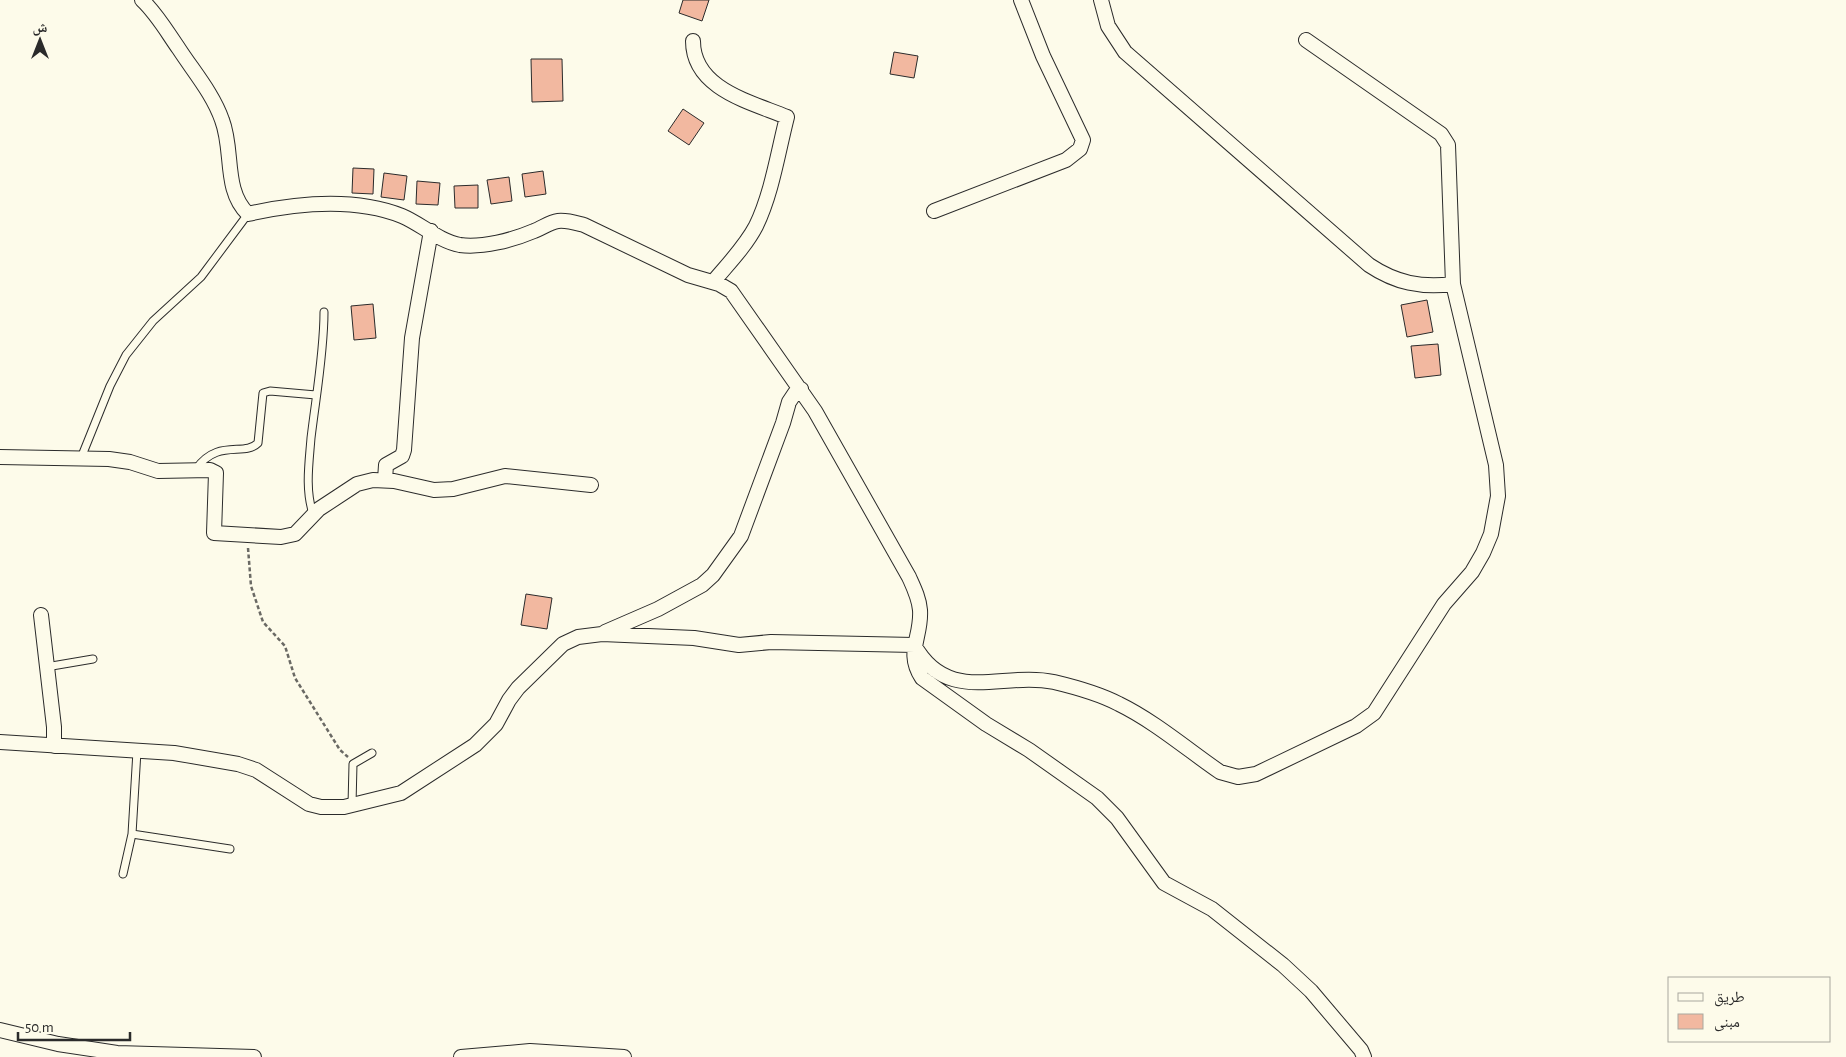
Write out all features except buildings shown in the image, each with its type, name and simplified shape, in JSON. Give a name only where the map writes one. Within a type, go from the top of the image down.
[{"type":"street","points":[[142,0],[157,17],[216,106],[228,138],[231,180],[235,196],[240,206],[248,214],[305,205],[348,204],[401,215],[459,245],[472,245],[518,237],[556,221],[570,221],[584,225],[688,275],[713,282],[731,291],[815,411],[917,593],[920,611],[919,626],[914,645],[916,669],[922,678],[986,724],[1030,750],[1097,798],[1117,818],[1164,883],[1212,910],[1283,966],[1311,991],[1361,1050],[1364,1057]]},
{"type":"street","points":[[934,211],[1066,160],[1080,149],[1083,140],[1043,56],[1022,0]]},
{"type":"street","points":[[1100,0],[1108,26],[1125,52],[1370,265],[1402,282],[1426,286],[1453,284]]},
{"type":"street","points":[[914,645],[929,667],[956,680],[976,684],[1029,680],[1053,682],[1112,700],[1220,772],[1238,777],[1256,774],[1364,722],[1380,707],[1444,604],[1478,562],[1491,534],[1497,509],[1497,482],[1494,451],[1453,284],[1450,152],[1445,140],[1436,130],[1306,40]]},
{"type":"street","points":[[693,41],[695,58],[711,81],[736,96],[787,117],[764,203],[756,225],[749,237],[713,282]]},
{"type":"street","points":[[385,480],[386,465],[402,456],[404,450],[412,338],[431,231]]},
{"type":"street","points":[[602,634],[658,609],[702,585],[713,575],[740,536],[783,423],[789,402],[795,393],[801,389]]},
{"type":"street","points":[[0,457],[120,460],[167,472],[196,469],[216,473],[214,533],[281,537],[295,534],[314,515],[357,484],[373,480],[385,480],[434,490],[453,489],[505,476],[591,485]]},
{"type":"street","points":[[40,615],[54,727],[54,746]]},
{"type":"street","points":[[0,742],[174,753],[238,764],[256,770],[309,804],[321,807],[352,806],[401,793],[475,745],[496,724],[512,694],[563,644],[578,636],[602,634],[694,638],[739,645],[771,642],[914,645]]},
{"type":"street","points":[[0,1030],[58,1044],[117,1053],[254,1057]]},
{"type":"street","points":[[461,1057],[530,1052],[624,1057]]},
{"type":"lane","points":[[80,458],[110,386],[126,355],[153,321],[201,277],[248,214]]},
{"type":"lane","points":[[314,515],[309,500],[308,470],[323,342],[324,312]]},
{"type":"lane","points":[[196,469],[217,451],[248,449],[258,443],[263,393],[270,391],[316,395]]},
{"type":"lane","points":[[46,667],[93,658]]},
{"type":"lane","points":[[123,874],[132,834],[137,751]]},
{"type":"lane","points":[[352,806],[353,764],[372,752]]},
{"type":"lane","points":[[132,834],[230,850]]},
{"type":"path","points":[[248,535],[251,586],[263,622],[285,646],[295,678],[340,750],[353,764]]}]
